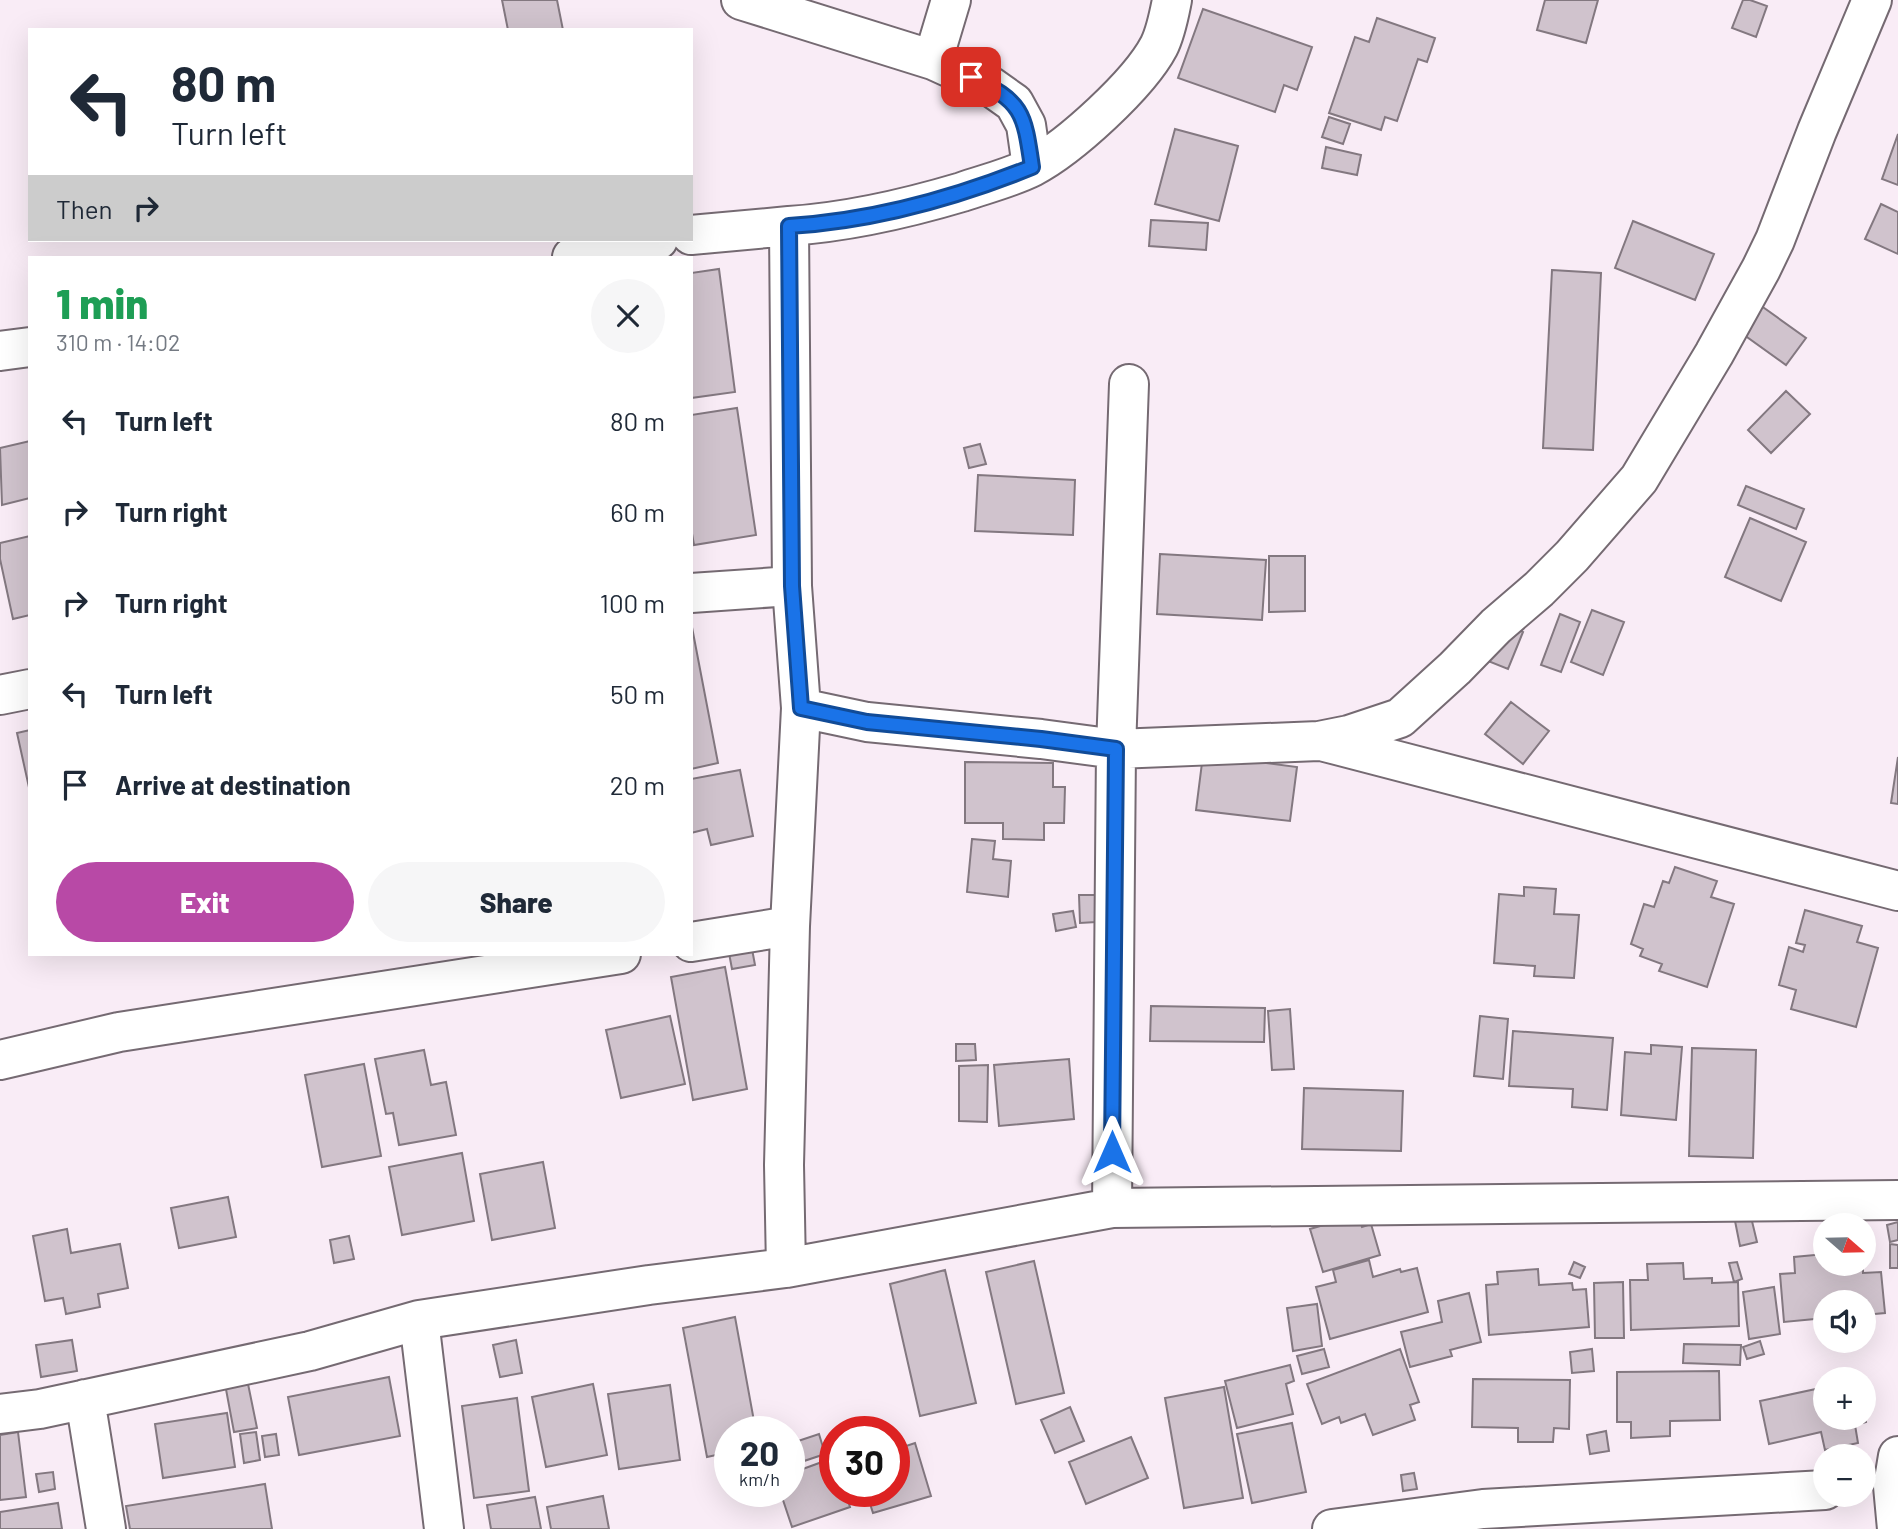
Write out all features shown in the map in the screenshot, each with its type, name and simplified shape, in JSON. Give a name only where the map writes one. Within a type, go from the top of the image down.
[{"type":"street","points":[[741,0],[933,60],[990,86],[1014,103],[1026,125],[1032,167]]},
{"type":"street","points":[[933,60],[951,0]]},
{"type":"street","points":[[693,235],[822,224],[897,211],[997,181],[1032,167],[1064,146],[1139,75],[1159,46],[1172,0]]},
{"type":"street","points":[[801,708],[867,722],[1116,749],[1319,741],[1400,718],[1572,556],[1639,479],[1761,269],[1872,0]]},
{"type":"street","points":[[786,1268],[784,1165],[790,926],[801,708],[792,586],[789,226]]},
{"type":"street","points":[[577,256],[648,242]]},
{"type":"street","points":[[0,351],[28,347]]},
{"type":"street","points":[[1112,1208],[1116,749],[1129,384]]},
{"type":"street","points":[[693,593],[792,586]]},
{"type":"street","points":[[0,695],[28,689]]},
{"type":"street","points":[[1319,741],[1898,891]]},
{"type":"street","points":[[693,942],[790,926]]},
{"type":"street","points":[[0,1060],[119,1032],[608,956]]},
{"type":"street","points":[[0,1414],[310,1352],[419,1320],[649,1285],[786,1268],[1112,1208],[1898,1200]]},
{"type":"street","points":[[419,1320],[444,1529]]},
{"type":"street","points":[[85,1399],[106,1529]]},
{"type":"street","points":[[1885,1476],[1897,1529]]},
{"type":"street","points":[[1332,1529],[1483,1509],[1813,1491]]},
{"type":"building","points":[[502,0],[557,0],[563,28],[508,28]]},
{"type":"building","points":[[1545,0],[1598,0],[1586,43],[1537,30]]},
{"type":"building","points":[[1743,0],[1767,6],[1756,37],[1732,28]]},
{"type":"building","points":[[1203,9],[1312,47],[1297,90],[1284,85],[1275,112],[1178,78]]},
{"type":"building","points":[[1377,18],[1435,38],[1427,62],[1418,59],[1397,121],[1385,117],[1381,130],[1329,113],[1355,37],[1369,42]]},
{"type":"building","points":[[1329,117],[1350,124],[1343,144],[1322,137]]},
{"type":"building","points":[[1175,129],[1238,146],[1219,221],[1155,204]]},
{"type":"building","points":[[1898,134],[1898,185],[1882,179]]},
{"type":"building","points":[[1326,147],[1361,155],[1357,175],[1322,168]]},
{"type":"building","points":[[1881,204],[1898,212],[1898,254],[1865,239]]},
{"type":"building","points":[[1151,220],[1208,223],[1206,250],[1149,246]]},
{"type":"building","points":[[1633,221],[1714,254],[1695,300],[1615,268]]},
{"type":"building","points":[[719,269],[735,392],[693,398],[693,273]]},
{"type":"building","points":[[1552,270],[1601,273],[1593,450],[1543,448]]},
{"type":"building","points":[[1760,305],[1806,338],[1786,365],[1740,332]]},
{"type":"building","points":[[1786,391],[1810,414],[1771,453],[1748,430]]},
{"type":"building","points":[[737,408],[756,535],[694,545],[693,415]]},
{"type":"building","points":[[28,441],[28,498],[2,505],[0,448]]},
{"type":"building","points":[[980,444],[986,464],[969,468],[964,448]]},
{"type":"building","points":[[978,475],[1075,480],[1073,535],[975,531]]},
{"type":"building","points":[[1746,486],[1804,509],[1796,529],[1738,505]]},
{"type":"building","points":[[1750,518],[1806,542],[1781,601],[1725,577]]},
{"type":"building","points":[[28,536],[28,615],[13,619],[0,559],[0,543]]},
{"type":"building","points":[[1160,554],[1266,560],[1262,620],[1157,614]]},
{"type":"building","points":[[1269,556],[1305,556],[1305,611],[1269,612]]},
{"type":"building","points":[[1592,610],[1624,622],[1603,675],[1571,662]]},
{"type":"building","points":[[1560,614],[1580,622],[1561,672],[1541,665]]},
{"type":"building","points":[[1503,624],[1523,632],[1508,669],[1488,661]]},
{"type":"building","points":[[693,632],[718,763],[693,769]]},
{"type":"building","points":[[1511,702],[1549,731],[1523,764],[1485,734]]},
{"type":"building","points":[[28,730],[28,783],[17,733]]},
{"type":"building","points":[[1203,755],[1297,767],[1290,821],[1196,810]]},
{"type":"building","points":[[1898,757],[1898,804],[1891,803]]},
{"type":"building","points":[[965,762],[1053,763],[1053,787],[1065,787],[1064,823],[1044,823],[1044,840],[1003,839],[1003,823],[965,823]]},
{"type":"building","points":[[740,770],[753,836],[711,845],[707,829],[693,832],[693,779]]},
{"type":"building","points":[[972,839],[995,841],[993,859],[1011,861],[1008,897],[967,892]]},
{"type":"building","points":[[1675,867],[1717,881],[1711,897],[1734,904],[1707,987],[1659,971],[1662,964],[1640,956],[1643,949],[1631,944],[1644,904],[1654,907],[1663,881],[1669,883]]},
{"type":"building","points":[[1524,887],[1556,889],[1554,914],[1579,915],[1574,978],[1534,976],[1535,966],[1494,963],[1499,894],[1524,896]]},
{"type":"building","points":[[1079,895],[1095,895],[1096,922],[1080,923]]},
{"type":"building","points":[[1805,910],[1862,926],[1857,942],[1878,948],[1856,1027],[1791,1009],[1796,990],[1779,985],[1789,947],[1803,952],[1805,945],[1796,943]]},
{"type":"building","points":[[1073,911],[1076,927],[1056,931],[1053,914]]},
{"type":"building","points":[[752,949],[755,965],[732,969],[729,953]]},
{"type":"building","points":[[725,967],[747,1089],[693,1100],[671,977]]},
{"type":"building","points":[[1151,1006],[1265,1008],[1264,1042],[1150,1041]]},
{"type":"building","points":[[1290,1009],[1294,1069],[1272,1070],[1268,1011]]},
{"type":"building","points":[[670,1016],[685,1084],[621,1098],[606,1030]]},
{"type":"building","points":[[1480,1016],[1508,1019],[1503,1079],[1474,1076]]},
{"type":"building","points":[[1513,1031],[1613,1038],[1607,1110],[1572,1107],[1573,1089],[1509,1086]]},
{"type":"building","points":[[956,1044],[975,1044],[976,1060],[956,1061]]},
{"type":"building","points":[[1651,1045],[1682,1047],[1676,1120],[1621,1115],[1625,1052],[1651,1054]]},
{"type":"building","points":[[1692,1048],[1756,1050],[1753,1158],[1689,1156]]},
{"type":"building","points":[[424,1050],[431,1085],[446,1082],[456,1135],[399,1145],[393,1113],[386,1114],[375,1059]]},
{"type":"building","points":[[1069,1059],[1074,1119],[999,1126],[994,1065]]},
{"type":"building","points":[[364,1064],[381,1156],[322,1167],[305,1075]]},
{"type":"building","points":[[988,1065],[987,1122],[959,1121],[959,1066]]},
{"type":"building","points":[[1304,1088],[1403,1091],[1401,1151],[1302,1149]]},
{"type":"building","points":[[462,1153],[474,1221],[402,1235],[389,1167]]},
{"type":"building","points":[[543,1162],[555,1228],[492,1240],[480,1174]]},
{"type":"building","points":[[228,1197],[236,1237],[179,1248],[171,1208]]},
{"type":"building","points":[[1358,1215],[1362,1227],[1371,1224],[1380,1255],[1323,1272],[1310,1229]]},
{"type":"building","points":[[1751,1217],[1757,1242],[1740,1246],[1735,1221]]},
{"type":"building","points":[[1898,1222],[1898,1240],[1890,1242],[1887,1225]]},
{"type":"building","points":[[67,1229],[71,1253],[120,1244],[128,1288],[98,1294],[100,1307],[66,1314],[63,1298],[45,1301],[33,1236]]},
{"type":"building","points":[[349,1236],[354,1259],[334,1263],[330,1240]]},
{"type":"building","points":[[1890,1244],[1898,1245],[1898,1268],[1890,1268]]},
{"type":"building","points":[[1813,1255],[1813,1276],[1876,1276],[1876,1272],[1881,1272],[1885,1313],[1876,1314],[1876,1290],[1813,1290],[1813,1319],[1784,1322],[1780,1274],[1795,1273],[1794,1257]]},
{"type":"building","points":[[1369,1260],[1373,1277],[1400,1269],[1401,1272],[1417,1268],[1428,1312],[1330,1339],[1316,1287],[1336,1282],[1333,1270]]},
{"type":"building","points":[[1034,1261],[1064,1393],[1016,1404],[986,1272]]},
{"type":"building","points":[[1574,1262],[1585,1267],[1580,1278],[1569,1274]]},
{"type":"building","points":[[1737,1262],[1742,1279],[1734,1282],[1729,1263]]},
{"type":"building","points":[[1683,1263],[1684,1279],[1712,1278],[1712,1283],[1738,1282],[1739,1326],[1631,1330],[1630,1280],[1648,1280],[1647,1264]]},
{"type":"building","points":[[1538,1269],[1539,1285],[1572,1283],[1573,1290],[1586,1289],[1589,1327],[1489,1335],[1486,1285],[1498,1284],[1497,1272]]},
{"type":"building","points":[[945,1270],[976,1403],[920,1416],[890,1284]]},
{"type":"building","points":[[1623,1282],[1624,1338],[1595,1338],[1594,1283]]},
{"type":"building","points":[[1774,1287],[1780,1334],[1749,1339],[1743,1292]]},
{"type":"building","points":[[1469,1293],[1481,1342],[1450,1350],[1452,1356],[1410,1367],[1401,1332],[1442,1322],[1438,1301]]},
{"type":"building","points":[[1317,1304],[1322,1346],[1293,1351],[1287,1308]]},
{"type":"building","points":[[735,1317],[753,1416],[714,1416],[714,1455],[707,1457],[683,1328]]},
{"type":"building","points":[[72,1340],[77,1371],[41,1377],[36,1345]]},
{"type":"building","points":[[516,1340],[522,1373],[500,1377],[493,1345]]},
{"type":"building","points":[[1760,1341],[1764,1354],[1747,1359],[1743,1347]]},
{"type":"building","points":[[1684,1344],[1741,1345],[1740,1365],[1683,1363]]},
{"type":"building","points":[[1324,1349],[1329,1367],[1302,1374],[1297,1356]]},
{"type":"building","points":[[1400,1349],[1419,1402],[1410,1405],[1415,1420],[1373,1435],[1365,1414],[1341,1423],[1339,1417],[1322,1424],[1307,1384]]},
{"type":"building","points":[[1592,1349],[1594,1371],[1572,1373],[1570,1352]]},
{"type":"building","points":[[1290,1365],[1294,1381],[1286,1384],[1293,1414],[1237,1428],[1225,1381]]},
{"type":"building","points":[[1719,1371],[1720,1420],[1670,1421],[1670,1436],[1631,1438],[1631,1422],[1617,1422],[1617,1372]]},
{"type":"building","points":[[389,1377],[400,1436],[299,1455],[288,1397]]},
{"type":"building","points":[[247,1379],[257,1428],[234,1432],[225,1384]]},
{"type":"building","points":[[1473,1379],[1570,1380],[1569,1429],[1554,1428],[1553,1442],[1518,1442],[1518,1428],[1472,1427]]},
{"type":"building","points":[[593,1384],[607,1455],[546,1467],[532,1397]]},
{"type":"building","points":[[670,1385],[680,1460],[619,1469],[608,1394]]},
{"type":"building","points":[[1224,1387],[1243,1498],[1184,1508],[1165,1398]]},
{"type":"building","points":[[1813,1390],[1813,1430],[1856,1430],[1858,1443],[1824,1444],[1821,1432],[1769,1444],[1760,1401]]},
{"type":"building","points":[[517,1398],[529,1491],[474,1498],[462,1406]]},
{"type":"building","points":[[1070,1407],[1084,1441],[1055,1453],[1041,1420]]},
{"type":"building","points":[[227,1413],[235,1467],[163,1478],[155,1424]]},
{"type":"building","points":[[1292,1423],[1306,1492],[1252,1503],[1237,1434]]},
{"type":"building","points":[[1606,1431],[1609,1451],[1590,1454],[1587,1435]]},
{"type":"building","points":[[18,1432],[26,1497],[0,1500],[0,1435]]},
{"type":"building","points":[[256,1432],[260,1460],[244,1463],[240,1434]]},
{"type":"building","points":[[276,1434],[279,1455],[265,1457],[262,1436]]},
{"type":"building","points":[[819,1434],[819,1456],[805,1461],[805,1439]]},
{"type":"building","points":[[1131,1437],[1148,1478],[1086,1504],[1069,1462]]},
{"type":"building","points":[[915,1443],[931,1496],[910,1502],[910,1445]]},
{"type":"building","points":[[819,1463],[819,1507],[850,1507],[792,1527],[785,1507],[805,1507],[805,1468]]},
{"type":"building","points":[[53,1472],[55,1489],[39,1492],[36,1474]]},
{"type":"building","points":[[1414,1473],[1417,1489],[1403,1491],[1401,1475]]},
{"type":"building","points":[[265,1484],[272,1529],[130,1529],[126,1506]]},
{"type":"building","points":[[603,1496],[609,1529],[551,1529],[547,1507]]},
{"type":"building","points":[[535,1497],[541,1529],[491,1529],[487,1505]]},
{"type":"building","points":[[58,1503],[62,1529],[0,1529],[0,1512]]},
{"type":"building","points":[[871,1507],[893,1507],[873,1513]]},
{"type":"route","points":[[971,77],[990,86],[1014,103],[1026,125],[1032,167],[997,181],[897,211],[822,224],[789,226],[792,586],[801,708],[867,722],[1116,749],[1112,1152]]}]
